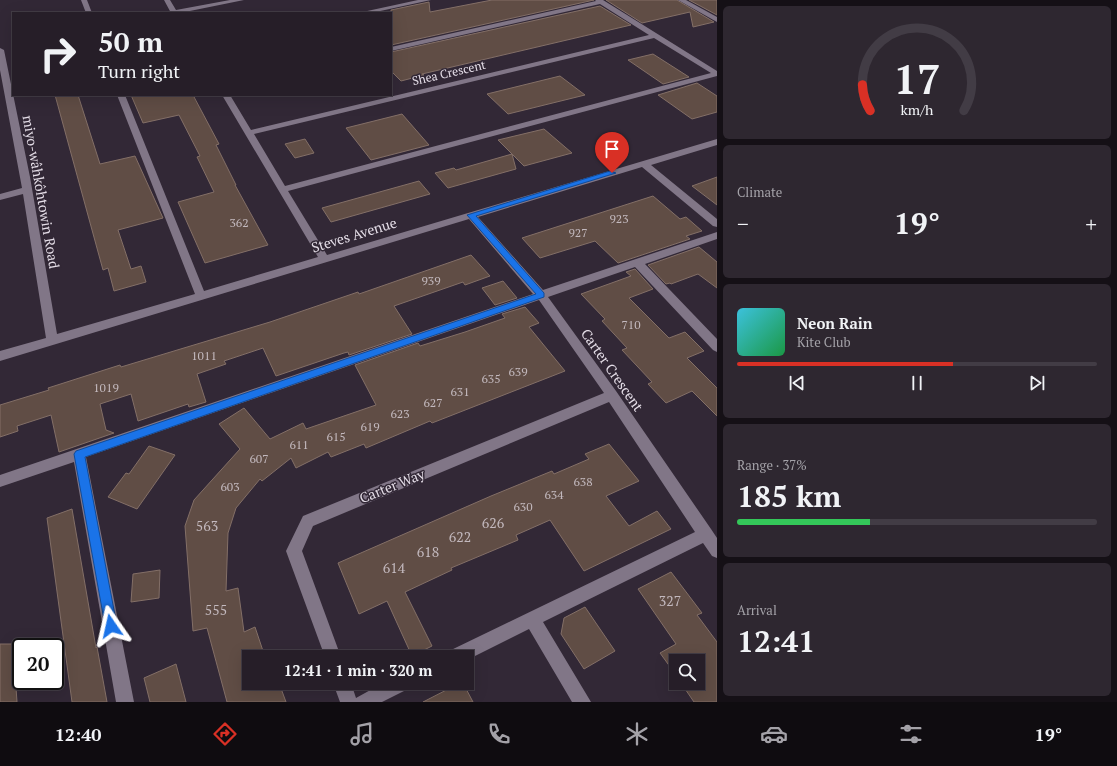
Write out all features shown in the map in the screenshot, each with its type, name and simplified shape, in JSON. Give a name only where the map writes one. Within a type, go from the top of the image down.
[{"type":"street","points":[[84,0],[89,12]]},
{"type":"street","points":[[167,0],[174,12],[240,0]]},
{"type":"street","points":[[366,12],[428,0]]},
{"type":"street","points":[[681,0],[717,20]]},
{"type":"street","points":[[392,49],[600,1],[717,74]]},
{"type":"street","name":"Shea Crescent","points":[[249,133],[654,36]]},
{"type":"street","name":"miyo-wâhkôhtowin Road","points":[[0,50],[3,84],[27,190],[52,340]]},
{"type":"street","points":[[282,190],[717,74]]},
{"type":"street","points":[[121,96],[201,296]]},
{"type":"street","points":[[227,96],[324,259]]},
{"type":"street","name":"Steves Avenue","points":[[0,356],[717,142]]},
{"type":"street","points":[[644,164],[717,224]]},
{"type":"street","points":[[0,197],[27,190]]},
{"type":"street","name":"Carter Crescent","points":[[471,215],[541,295],[612,395],[717,550]]},
{"type":"street","points":[[0,481],[717,235]]},
{"type":"street","points":[[638,263],[717,347]]},
{"type":"street","name":"Carter Way","points":[[330,650],[294,551],[308,521],[612,395]]},
{"type":"street","points":[[79,454],[125,702]]},
{"type":"street","points":[[469,650],[706,534]]},
{"type":"street","points":[[532,619],[582,702]]},
{"type":"street","points":[[345,690],[349,702]]},
{"type":"street","points":[[363,702],[388,690]]},
{"type":"building","points":[[492,0],[594,0],[392,45],[391,10],[429,2],[430,12]]},
{"type":"building","points":[[606,0],[677,0],[714,22],[693,27],[690,12],[642,23]]},
{"type":"building","points":[[689,0],[717,0],[717,15]]},
{"type":"building","points":[[600,6],[631,25],[422,74],[424,75],[401,81],[392,72],[392,52]]},
{"type":"building","points":[[653,54],[689,77],[663,84],[628,60]]},
{"type":"building","points":[[560,76],[585,95],[508,114],[487,94]]},
{"type":"building","points":[[697,83],[717,96],[717,112],[692,119],[658,95]]},
{"type":"building","points":[[55,96],[78,96],[100,164],[135,156],[163,218],[118,230],[131,269],[141,266],[146,282],[114,291],[108,268],[103,270]]},
{"type":"building","points":[[131,96],[194,96],[219,144],[216,145],[235,185],[268,245],[205,263],[178,202],[214,192],[197,157],[200,156],[179,115],[143,123]]},
{"type":"building","points":[[402,114],[429,145],[371,160],[346,128]]},
{"type":"building","points":[[544,129],[572,153],[524,166],[498,140]]},
{"type":"building","points":[[305,139],[314,153],[295,158],[285,144]]},
{"type":"building","points":[[512,154],[516,169],[448,188],[435,173],[454,168],[456,170]]},
{"type":"building","points":[[717,177],[717,205],[692,186]]},
{"type":"building","points":[[419,181],[430,194],[331,222],[322,208]]},
{"type":"building","points":[[653,196],[680,219],[686,217],[702,231],[686,236],[690,239],[618,263],[595,241],[540,258],[522,238]]},
{"type":"building","points":[[699,247],[717,262],[717,288],[698,274],[671,284],[666,284],[648,265]]},
{"type":"building","points":[[471,255],[490,276],[465,285],[463,282],[394,306],[412,334],[349,355],[348,352],[344,353],[276,376],[263,348],[224,361],[226,364],[197,374],[206,402],[189,407],[188,404],[138,421],[131,394],[100,404],[106,430],[114,433],[59,452],[51,415],[17,426],[18,431],[0,437],[0,405],[49,390],[48,388],[120,365],[121,367],[270,322],[358,292],[359,294]]},
{"type":"building","points":[[635,269],[653,289],[629,298],[669,338],[685,332],[704,351],[687,358],[717,388],[717,416],[692,391],[666,403],[648,384],[652,382],[622,350],[627,348],[602,321],[605,319],[581,294],[631,276],[626,272]]},
{"type":"building","points":[[503,281],[517,298],[495,305],[482,288]]},
{"type":"building","points":[[525,307],[539,323],[529,327],[565,371],[432,423],[430,421],[366,448],[364,444],[331,457],[328,452],[296,468],[291,458],[262,481],[260,479],[236,508],[228,533],[226,591],[238,588],[244,632],[255,627],[263,650],[242,650],[242,690],[282,690],[286,702],[227,702],[207,628],[193,631],[185,526],[194,500],[240,449],[219,424],[244,408],[270,439],[303,423],[306,429],[376,405],[355,365],[418,343],[420,346],[505,318],[502,314]]},
{"type":"building","points":[[609,444],[639,481],[606,496],[629,526],[657,511],[671,529],[584,571],[550,520],[516,535],[518,540],[451,568],[452,570],[405,592],[432,646],[424,650],[409,650],[387,601],[359,614],[338,563],[491,496],[552,471],[554,474],[589,459],[585,454]]},
{"type":"building","points":[[149,446],[175,455],[137,509],[108,497],[126,473],[129,474]]},
{"type":"building","points":[[72,509],[107,702],[72,702],[47,518]]},
{"type":"building","points":[[160,570],[159,598],[131,602],[133,574]]},
{"type":"building","points":[[671,572],[702,613],[697,615],[717,642],[717,702],[694,702],[686,690],[705,690],[705,654],[669,654],[669,665],[660,653],[676,644],[638,589]]},
{"type":"building","points":[[585,607],[615,651],[584,669],[561,634],[564,618]]},
{"type":"building","points":[[0,644],[12,644],[12,690],[16,690],[17,702],[0,702]]},
{"type":"building","points":[[176,664],[186,702],[150,702],[144,678]]},
{"type":"building","points":[[446,690],[467,690],[473,702],[423,702]]},
{"type":"route","points":[[111,626],[79,454],[541,295],[471,215],[612,173]]}]
